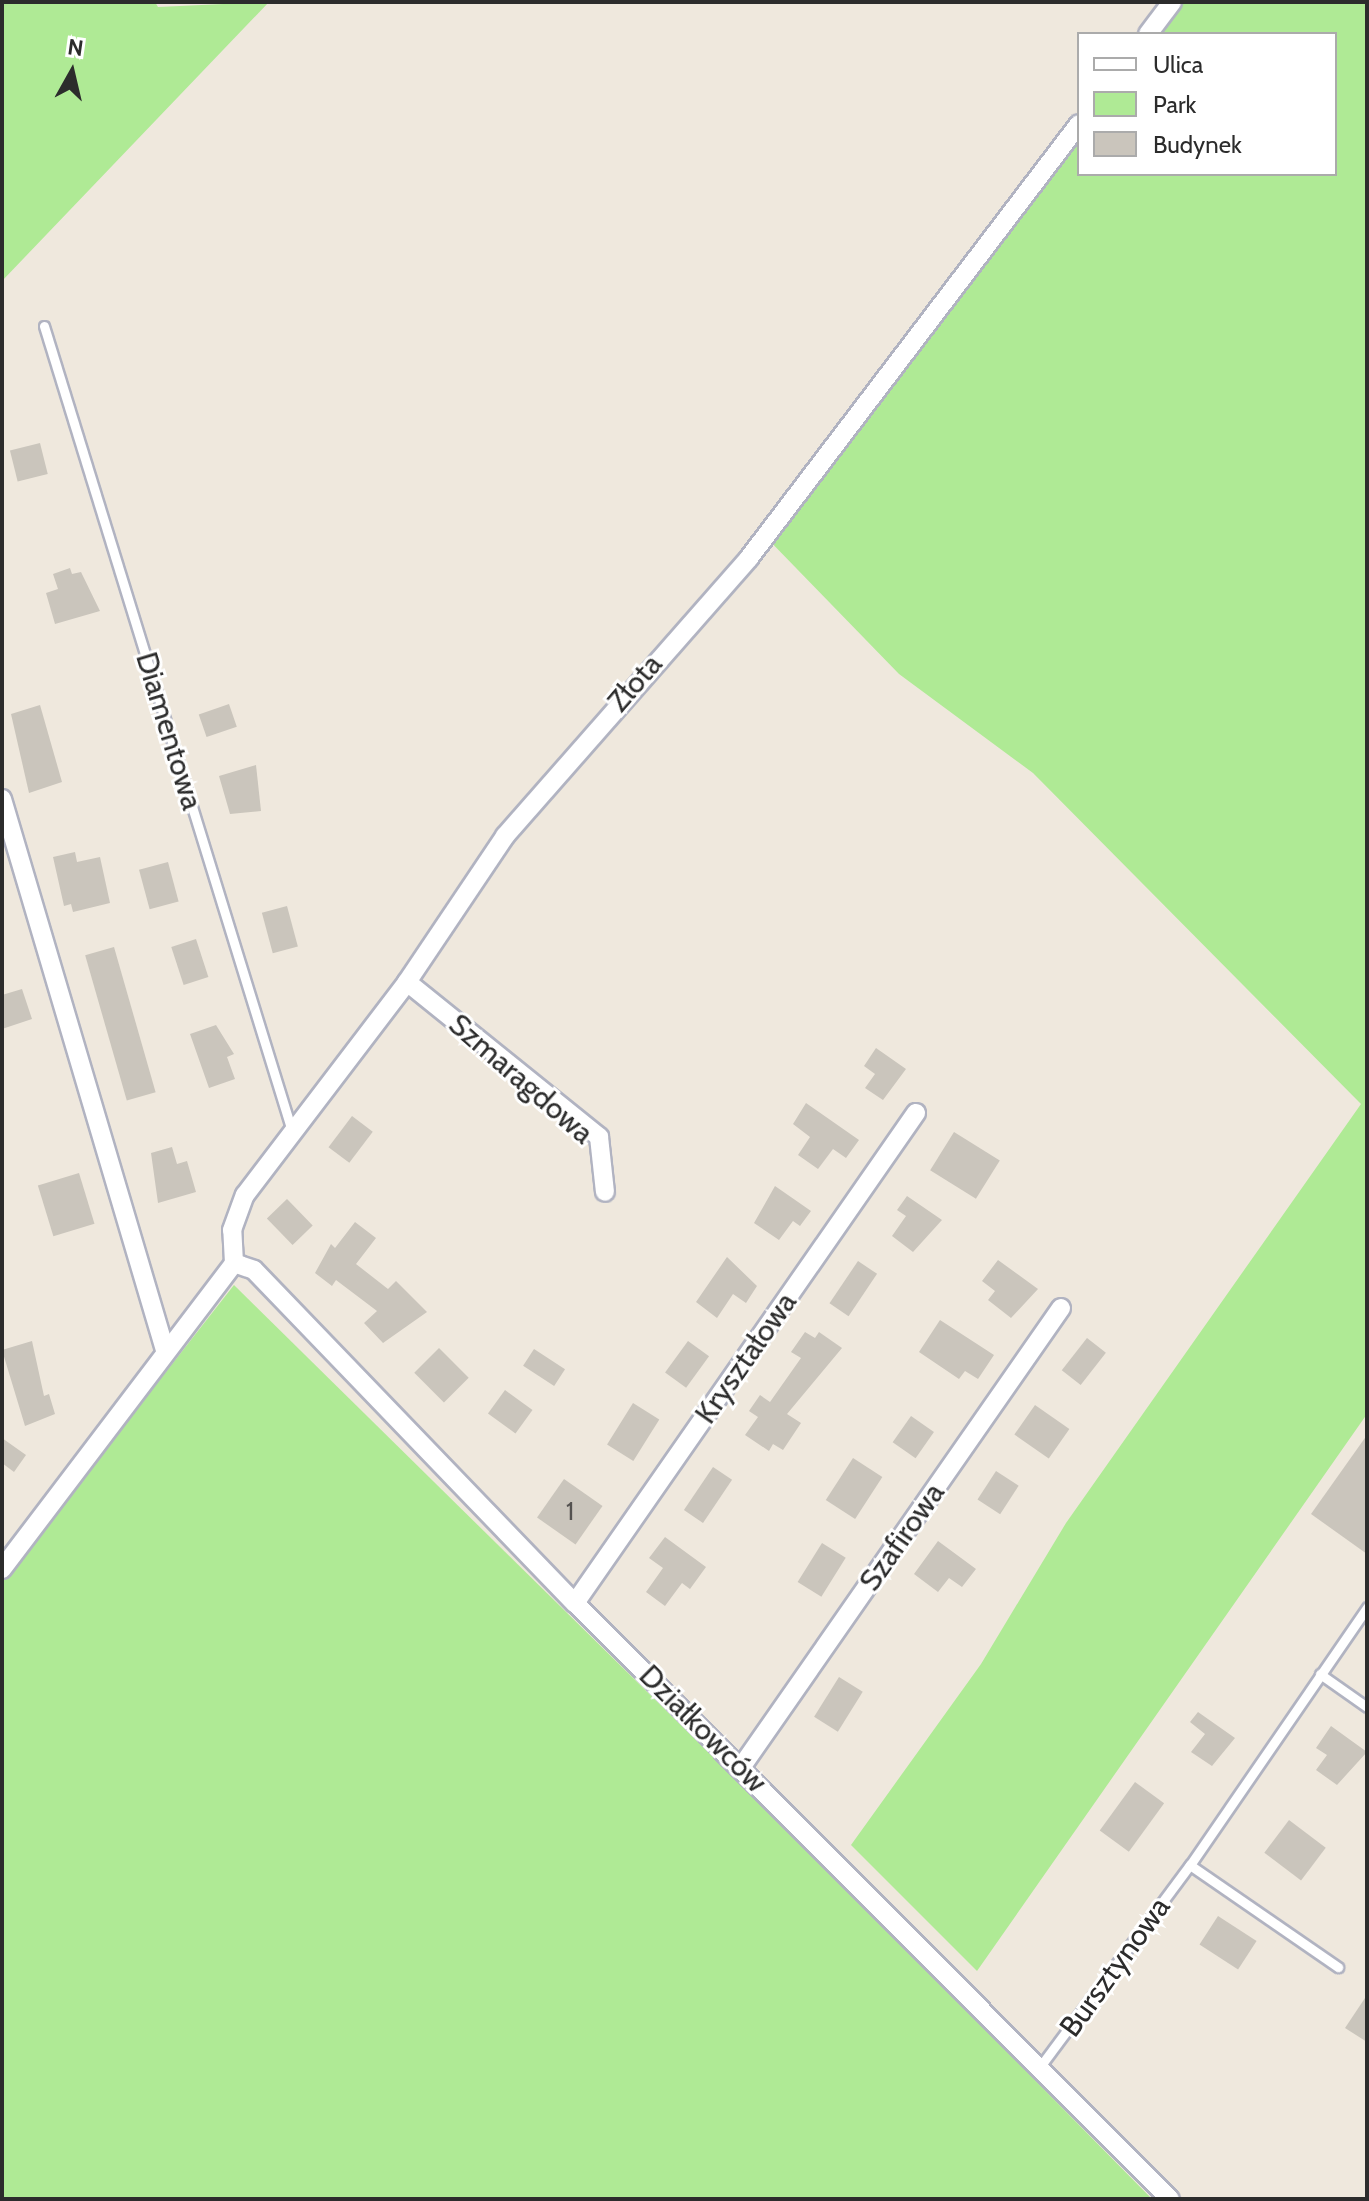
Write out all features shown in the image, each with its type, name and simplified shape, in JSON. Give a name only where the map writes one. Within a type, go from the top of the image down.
[{"type":"street","points":[[1150,32],[1172,2]]},
{"type":"street","name":"Złota","points":[[234,1263],[232,1230],[245,1195],[407,982],[505,836],[749,558],[1077,127]]},
{"type":"street","points":[[2,799],[165,1350]]},
{"type":"street","name":"Szmaragdowa","points":[[407,982],[599,1137],[605,1192]]},
{"type":"street","name":"Kryształowa","points":[[575,1603],[916,1113]]},
{"type":"street","points":[[2,1569],[165,1350],[234,1263]]},
{"type":"street","name":"Działkowców","points":[[234,1263],[254,1270],[575,1603],[742,1766],[1170,2199]]},
{"type":"street","name":"Szafirowa","points":[[742,1766],[1061,1308]]},
{"type":"lane","name":"Diamentowa","points":[[44,326],[293,1135]]},
{"type":"lane","name":"Bursztynowa","points":[[1039,2068],[1190,1865],[1367,1607]]},
{"type":"lane","points":[[1320,1674],[1367,1707]]},
{"type":"lane","name":"Bursztynowa","points":[[1190,1865],[1338,1967]]},
{"type":"green space","points":[[2,2],[155,2],[158,7],[269,2],[2,281]]},
{"type":"green space","points":[[1164,2],[1367,2],[1367,1414],[977,1971],[851,1845],[981,1664],[1066,1523],[1361,1104],[1033,773],[899,674],[759,530],[1077,116],[1077,176],[1337,176],[1337,32],[1142,32]]},
{"type":"green space","points":[[234,1285],[822,1864],[1152,2199],[2,2199],[2,1581]]},
{"type":"building","points":[[40,443],[48,474],[18,482],[10,450]]},
{"type":"building","points":[[70,568],[72,574],[81,572],[100,611],[55,624],[46,593],[58,589],[53,574]]},
{"type":"building","points":[[229,704],[237,727],[207,737],[199,714]]},
{"type":"building","points":[[40,705],[62,782],[29,793],[11,714]]},
{"type":"building","points":[[256,765],[261,811],[230,814],[219,776]]},
{"type":"building","points":[[75,852],[77,862],[100,857],[110,903],[73,912],[71,904],[64,906],[53,857]]},
{"type":"building","points":[[168,862],[179,902],[150,909],[139,870]]},
{"type":"building","points":[[287,906],[298,947],[273,953],[262,913]]},
{"type":"building","points":[[196,939],[208,977],[184,985],[171,947]]},
{"type":"building","points":[[114,947],[156,1092],[127,1100],[85,955]]},
{"type":"building","points":[[22,989],[32,1019],[2,1029],[2,995]]},
{"type":"building","points":[[216,1025],[234,1054],[227,1057],[235,1079],[209,1088],[190,1034]]},
{"type":"building","points":[[876,1048],[906,1069],[883,1100],[865,1088],[875,1074],[864,1066]]},
{"type":"building","points":[[806,1103],[859,1140],[846,1158],[833,1149],[818,1169],[798,1155],[810,1137],[793,1124]]},
{"type":"building","points":[[352,1116],[373,1132],[349,1163],[329,1147]]},
{"type":"building","points":[[954,1132],[1000,1161],[976,1199],[930,1170]]},
{"type":"building","points":[[172,1147],[177,1164],[187,1161],[196,1192],[158,1203],[151,1153]]},
{"type":"building","points":[[79,1173],[94,1224],[53,1236],[38,1186]]},
{"type":"building","points":[[775,1186],[811,1211],[800,1226],[793,1221],[779,1240],[754,1223]]},
{"type":"building","points":[[907,1196],[942,1220],[913,1252],[892,1236],[906,1216],[897,1210]]},
{"type":"building","points":[[287,1199],[313,1226],[293,1245],[267,1218]]},
{"type":"building","points":[[355,1222],[376,1238],[356,1264],[388,1289],[396,1281],[427,1312],[383,1343],[364,1323],[377,1311],[336,1280],[332,1286],[315,1273],[331,1244],[335,1248]]},
{"type":"building","points":[[727,1257],[757,1286],[746,1303],[733,1294],[717,1318],[696,1302]]},
{"type":"building","points":[[998,1260],[1038,1289],[1011,1318],[988,1300],[995,1291],[982,1281]]},
{"type":"building","points":[[858,1261],[877,1274],[849,1316],[829,1303]]},
{"type":"building","points":[[940,1320],[994,1355],[978,1379],[965,1371],[959,1379],[919,1352]]},
{"type":"building","points":[[805,1332],[815,1338],[819,1332],[842,1348],[787,1414],[801,1423],[783,1450],[773,1444],[769,1451],[745,1435],[758,1417],[749,1411],[760,1395],[770,1402],[801,1358],[791,1352]]},
{"type":"building","points":[[1087,1338],[1106,1353],[1081,1385],[1062,1370]]},
{"type":"building","points":[[32,1341],[44,1396],[49,1394],[55,1414],[25,1426],[2,1350]]},
{"type":"building","points":[[688,1341],[709,1356],[686,1388],[665,1373]]},
{"type":"building","points":[[439,1348],[469,1378],[444,1402],[414,1373]]},
{"type":"building","points":[[534,1349],[565,1369],[554,1386],[523,1366]]},
{"type":"building","points":[[505,1390],[533,1410],[515,1433],[488,1413]]},
{"type":"building","points":[[633,1403],[659,1419],[633,1461],[607,1445]]},
{"type":"building","points":[[1035,1405],[1069,1429],[1049,1459],[1014,1434]]},
{"type":"building","points":[[911,1416],[934,1432],[916,1458],[893,1442]]},
{"type":"building","points":[[1367,1435],[1367,1554],[1311,1514]]},
{"type":"building","points":[[2,1438],[26,1455],[14,1472],[2,1463]]},
{"type":"building","points":[[853,1458],[882,1477],[855,1519],[826,1500]]},
{"type":"building","points":[[713,1467],[732,1480],[703,1523],[684,1510]]},
{"type":"building","points":[[996,1471],[1019,1486],[1000,1514],[977,1500]]},
{"type":"building","points":[[564,1479],[603,1506],[576,1544],[537,1518]]},
{"type":"building","points":[[665,1537],[706,1567],[690,1589],[682,1583],[665,1606],[646,1592],[663,1568],[649,1558]]},
{"type":"building","points":[[938,1541],[976,1569],[962,1587],[949,1578],[938,1592],[914,1574]]},
{"type":"building","points":[[822,1543],[846,1558],[821,1597],[798,1582]]},
{"type":"building","points":[[839,1677],[863,1692],[838,1732],[814,1717]]},
{"type":"building","points":[[1198,1712],[1235,1738],[1212,1766],[1191,1752],[1205,1734],[1190,1722]]},
{"type":"building","points":[[1331,1726],[1367,1752],[1337,1785],[1316,1770],[1327,1755],[1316,1748]]},
{"type":"building","points":[[1135,1782],[1164,1803],[1129,1852],[1100,1831]]},
{"type":"building","points":[[1289,1820],[1326,1848],[1301,1880],[1264,1853]]},
{"type":"building","points":[[1218,1916],[1257,1941],[1238,1970],[1199,1945]]},
{"type":"building","points":[[1367,1995],[1367,2042],[1345,2028]]}]
